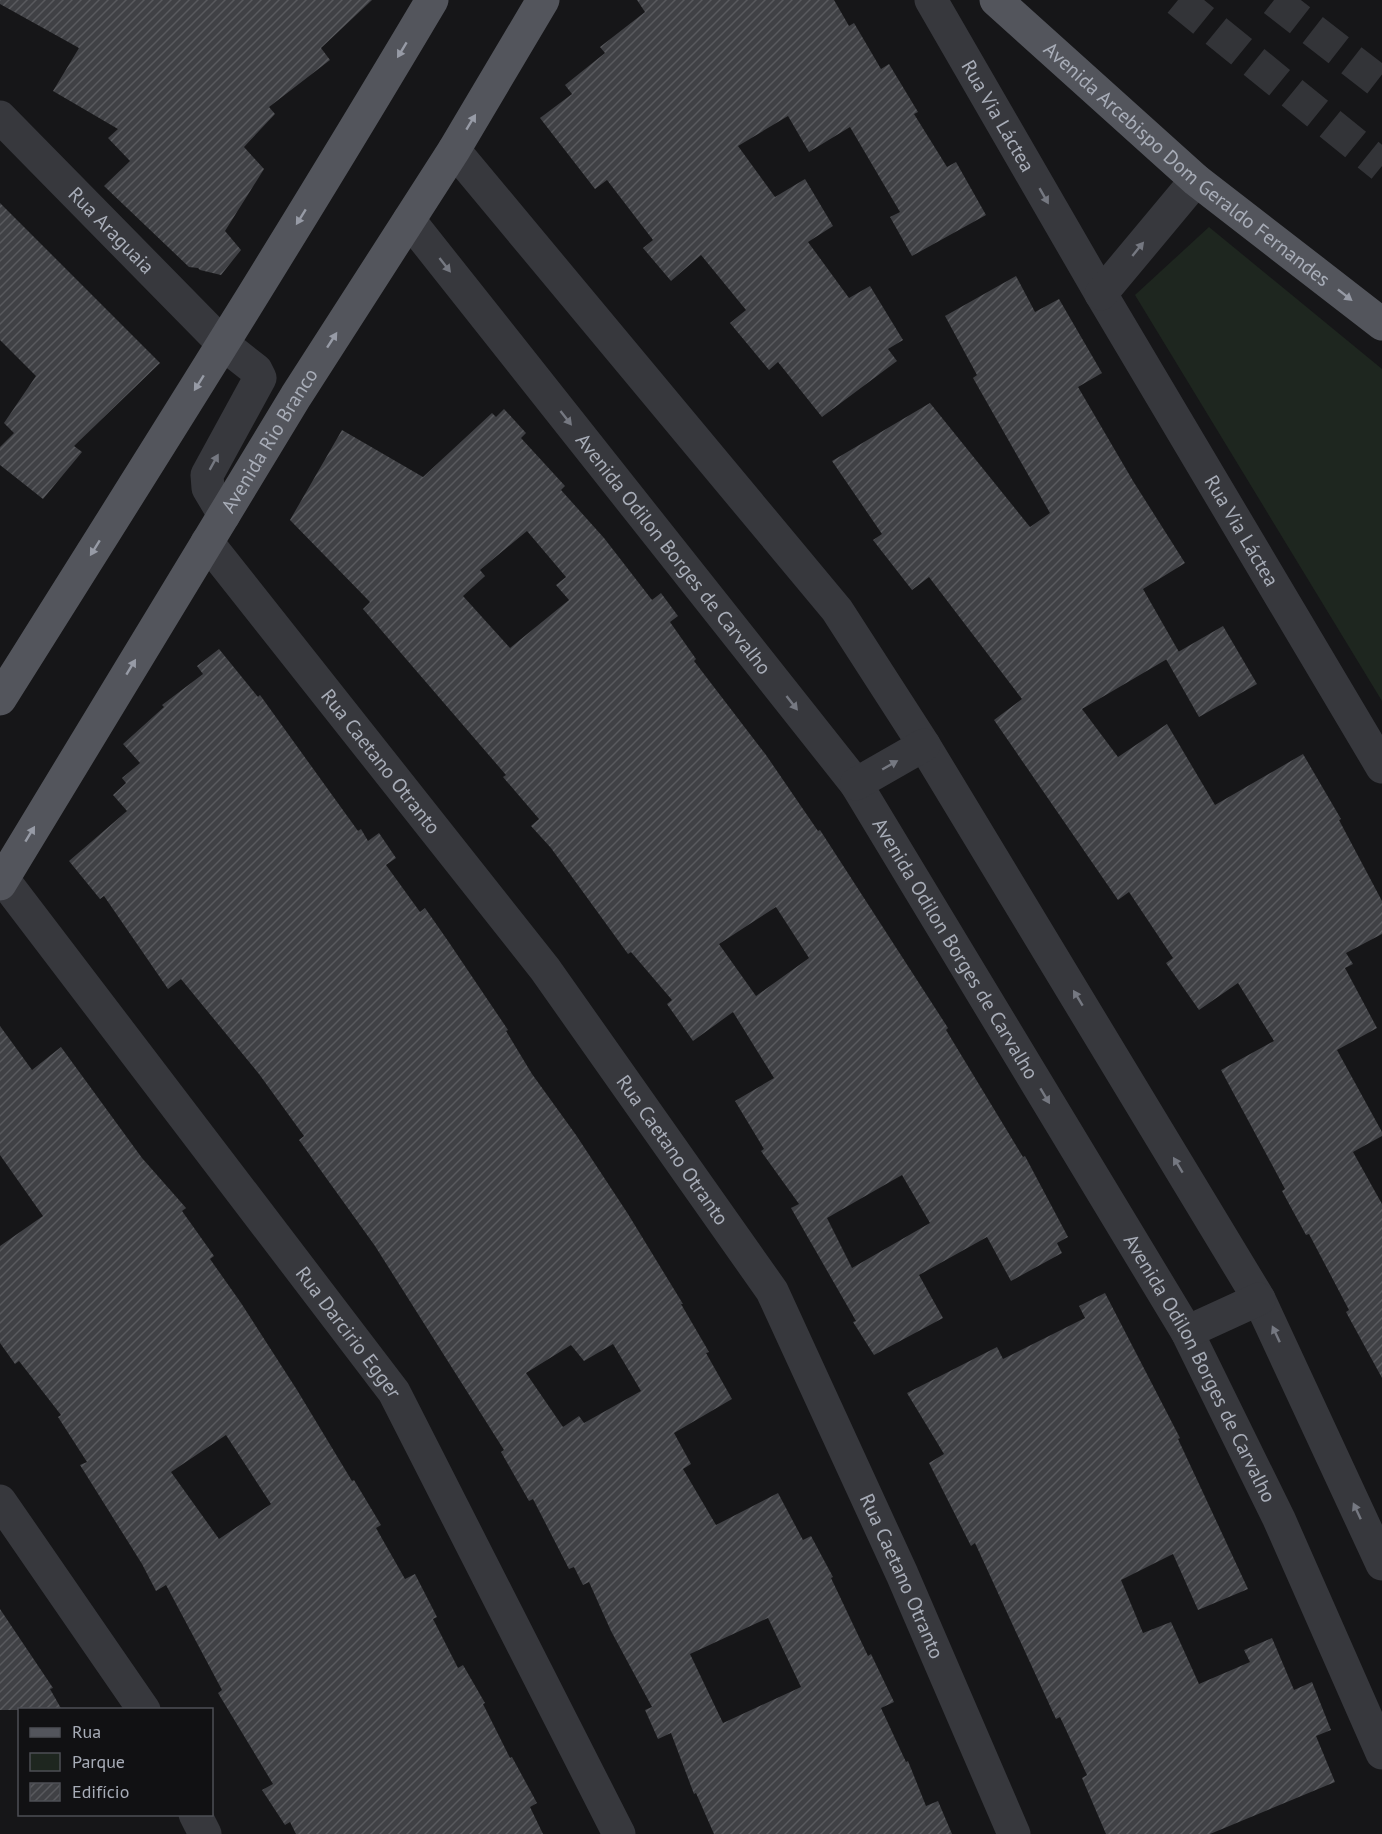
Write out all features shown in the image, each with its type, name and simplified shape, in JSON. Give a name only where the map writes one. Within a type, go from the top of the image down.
[{"type":"main road","points":[[0,699],[327,176],[432,0]]},
{"type":"main road","name":"Avenida Rio Branco","points":[[2,881],[207,542],[454,150],[543,0]]},
{"type":"main road","name":"Avenida Arcebispo Dom Geraldo Fernandes","points":[[996,0],[1196,180],[1382,324]]},
{"type":"street","name":"Rua Via Láctea","points":[[931,0],[1101,294],[1382,766]]},
{"type":"street","name":"Rua Araguaia","points":[[0,117],[223,344],[256,370],[260,378],[207,475],[208,488],[224,515]]},
{"type":"street","points":[[454,150],[837,610],[924,745],[1259,1299],[1382,1564]]},
{"type":"street","points":[[1101,294],[1196,180]]},
{"type":"street","name":"Avenida Odilon Borges de Carvalho","points":[[409,220],[856,784],[1187,1332],[1279,1520],[1382,1753]]},
{"type":"street","name":"Rua Caetano Otranto","points":[[207,542],[545,969],[772,1291],[902,1574],[1014,1834]]},
{"type":"street","points":[[856,784],[924,745]]},
{"type":"street","name":"Rua Darcirio Egger","points":[[2,881],[394,1392],[619,1834]]},
{"type":"street","points":[[1187,1332],[1259,1299]]},
{"type":"street","points":[[0,1502],[143,1708]]},
{"type":"street","points":[[196,1816],[205,1834]]},
{"type":"green space","points":[[1209,227],[1382,369],[1382,701],[1135,295]]},
{"type":"building","points":[[0,0],[372,0],[321,48],[330,60],[269,107],[275,114],[244,147],[264,169],[225,231],[241,250],[221,275],[189,267],[104,186],[130,161],[108,138],[118,129],[53,91],[79,48],[0,4]]},
{"type":"building","points":[[637,0],[834,0],[849,26],[854,23],[881,69],[889,64],[918,112],[914,114],[947,167],[956,162],[986,215],[912,256],[890,217],[900,212],[850,127],[809,152],[788,116],[738,146],[775,197],[805,179],[833,226],[808,242],[849,298],[870,286],[903,340],[888,349],[897,361],[822,417],[778,362],[769,370],[730,323],[746,310],[701,255],[671,281],[643,248],[653,240],[607,180],[595,189],[540,118],[572,94],[565,85],[605,53],[600,47],[645,12]]},
{"type":"building","points":[[0,203],[160,363],[74,446],[82,452],[43,499],[0,465],[0,447],[14,433],[4,423],[36,376],[0,340]]},
{"type":"building","points":[[1016,276],[1035,312],[1059,299],[1102,373],[1078,387],[1133,481],[1185,563],[1143,589],[1179,652],[1082,709],[1118,757],[1167,724],[1215,805],[1303,754],[1341,819],[1339,820],[1382,901],[1382,934],[1346,953],[1353,964],[1345,968],[1377,1028],[1337,1050],[1382,1132],[1382,1136],[1353,1152],[1382,1204],[1382,1378],[1346,1312],[1349,1310],[1309,1234],[1306,1235],[1282,1191],[1285,1189],[1221,1070],[1274,1041],[1238,983],[1199,1010],[1166,963],[1173,958],[1129,892],[1118,900],[994,720],[1022,699],[929,577],[912,590],[873,540],[882,534],[832,461],[930,403],[1030,527],[1050,513],[973,378],[977,375],[945,316]]},
{"type":"building","points":[[504,409],[526,433],[521,438],[565,486],[561,490],[604,538],[652,600],[661,593],[678,616],[670,622],[696,659],[694,661],[766,755],[818,831],[820,830],[948,1028],[946,1030],[1023,1157],[1025,1156],[1068,1237],[1057,1243],[1062,1253],[1011,1281],[987,1237],[919,1275],[943,1318],[874,1355],[853,1322],[856,1321],[791,1208],[799,1204],[761,1151],[764,1149],[735,1101],[774,1078],[733,1012],[693,1041],[667,1004],[672,1000],[631,952],[628,954],[551,848],[531,826],[539,819],[503,777],[506,775],[363,609],[370,602],[290,520],[342,430],[423,477],[492,413],[496,417]],"holes":[[[527,531],[566,577],[556,585],[569,600],[510,648],[463,596],[485,576],[480,570]],[[776,907],[809,958],[756,996],[719,944]],[[902,1175],[930,1223],[852,1268],[827,1218]]]},
{"type":"building","points":[[1223,626],[1257,684],[1199,717],[1166,659]]},
{"type":"building","points":[[219,649],[258,697],[260,695],[358,831],[361,829],[368,841],[379,833],[396,858],[386,865],[420,912],[425,908],[448,941],[508,1030],[506,1031],[532,1074],[628,1214],[683,1304],[681,1304],[709,1352],[706,1353],[732,1399],[674,1433],[691,1464],[683,1469],[716,1525],[778,1493],[803,1540],[811,1536],[833,1577],[831,1578],[868,1656],[871,1654],[894,1702],[881,1708],[906,1762],[908,1761],[926,1806],[938,1801],[952,1834],[714,1834],[696,1793],[694,1794],[671,1733],[658,1739],[645,1710],[652,1707],[611,1631],[589,1582],[583,1585],[574,1567],[569,1569],[533,1499],[529,1501],[501,1452],[504,1450],[375,1246],[299,1140],[304,1136],[259,1074],[181,979],[168,989],[104,896],[100,899],[69,861],[127,811],[113,795],[126,783],[122,778],[140,763],[123,744],[164,707],[162,705],[203,674],[197,666]],"holes":[[[613,1344],[641,1391],[584,1423],[579,1416],[563,1427],[526,1373],[571,1345],[584,1361]],[[768,1618],[801,1687],[723,1723],[690,1654]]]},
{"type":"building","points":[[0,1026],[32,1070],[61,1047],[142,1158],[186,1208],[182,1211],[214,1256],[210,1259],[297,1390],[381,1525],[376,1528],[405,1579],[415,1574],[437,1617],[433,1619],[458,1668],[463,1665],[485,1703],[483,1704],[510,1758],[512,1757],[537,1803],[530,1807],[543,1834],[296,1834],[290,1822],[285,1825],[262,1790],[273,1784],[218,1693],[222,1690],[166,1585],[156,1591],[142,1564],[80,1465],[87,1462],[58,1417],[61,1415],[19,1361],[15,1364],[0,1343],[0,1246],[43,1216],[0,1155]],"holes":[[[226,1435],[271,1504],[219,1539],[171,1472]]]},
{"type":"building","points":[[1105,1293],[1180,1438],[1178,1439],[1248,1589],[1198,1610],[1173,1554],[1121,1580],[1143,1633],[1171,1622],[1199,1684],[1250,1662],[1244,1650],[1272,1638],[1294,1690],[1312,1682],[1331,1730],[1316,1736],[1335,1782],[1210,1834],[1106,1834],[1082,1778],[1087,1775],[1060,1717],[1056,1719],[975,1543],[971,1546],[929,1463],[944,1454],[907,1393],[997,1347],[1003,1359],[1085,1318],[1079,1306]]},
{"type":"building","points":[[0,1609],[53,1688],[50,1689],[61,1708],[0,1710]]},
{"type":"tunnel","points":[[1178,0],[1382,166]]},
{"type":"tunnel","points":[[1274,0],[1382,84]]}]
